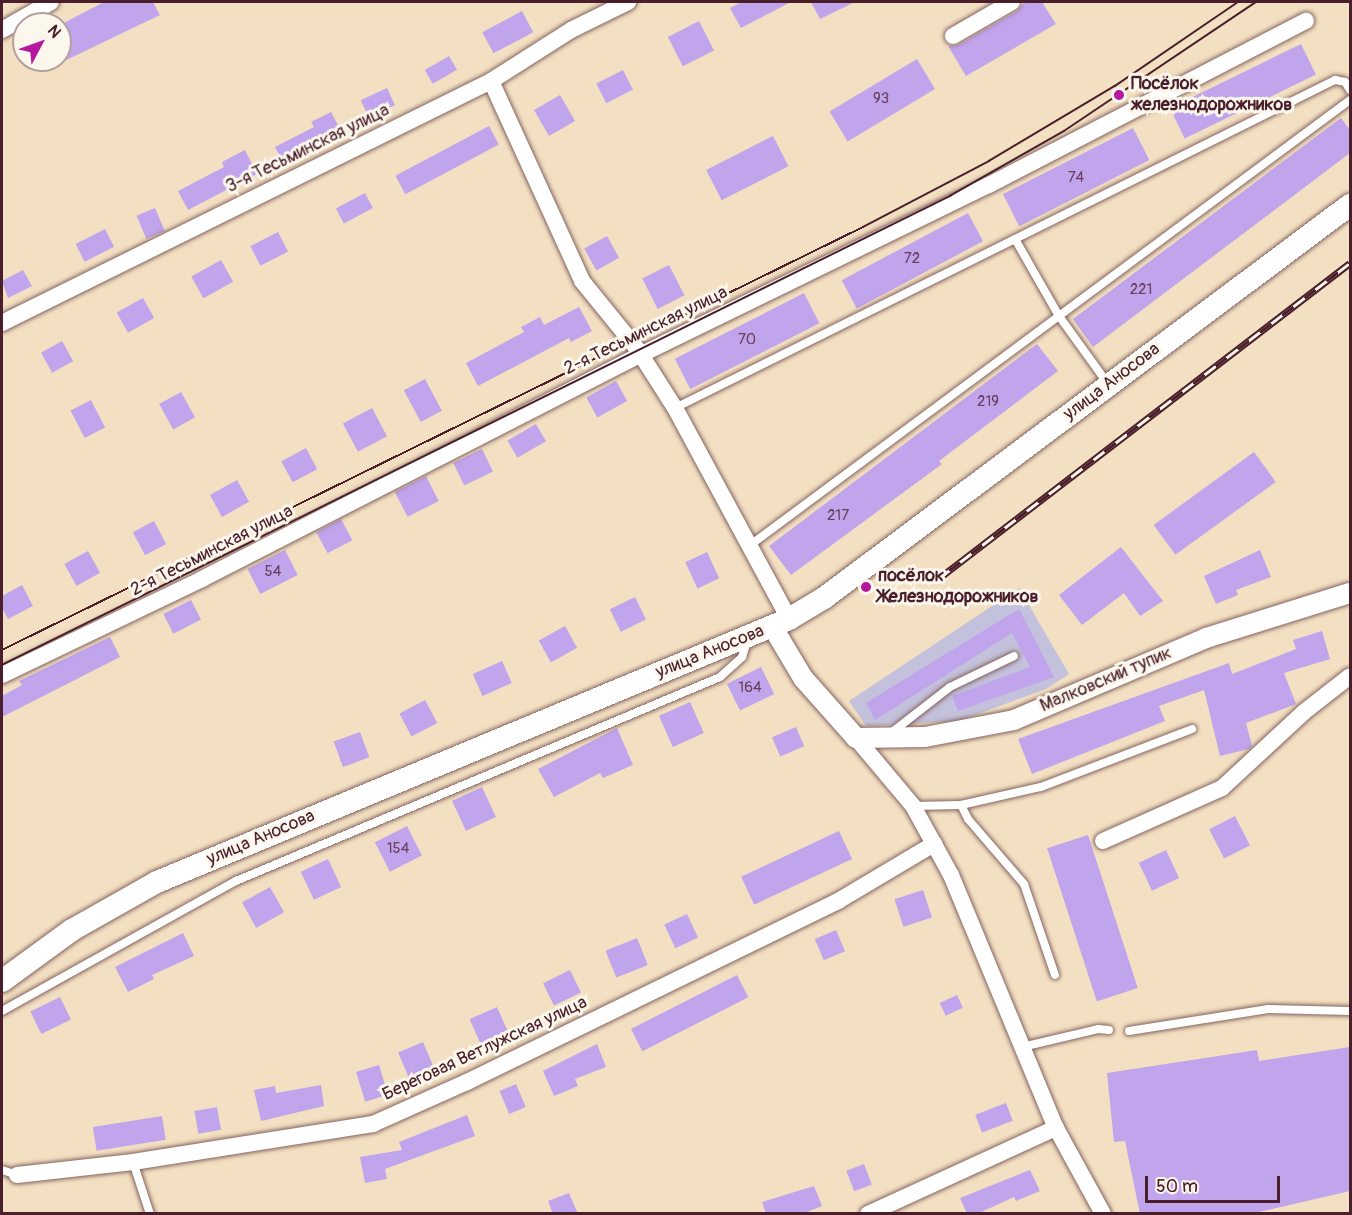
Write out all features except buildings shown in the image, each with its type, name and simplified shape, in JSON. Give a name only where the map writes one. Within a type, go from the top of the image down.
[{"type":"main road","name":"улица Аносова","points":[[2,981],[72,930],[157,882],[749,636],[781,622],[824,598],[1350,205]]},
{"type":"street","points":[[2,30],[51,2]]},
{"type":"street","name":"3-я Тесьминская улица","points":[[2,323],[491,81],[571,30],[628,2]]},
{"type":"street","points":[[953,36],[1011,2]]},
{"type":"street","name":"2-я Тесьминская улица","points":[[2,675],[202,579],[636,348],[989,185],[1306,21]]},
{"type":"street","points":[[491,81],[582,281],[636,348],[675,408],[749,546],[803,678],[913,806],[934,844],[1056,1128],[1103,1214]]},
{"type":"street","name":"Малковский тупик","points":[[856,738],[884,740],[966,732],[1014,720],[1206,638],[1350,593]]},
{"type":"street","points":[[1103,842],[1222,788],[1304,712],[1350,676]]},
{"type":"street","name":"Береговая Ветлужская улица","points":[[9,1172],[133,1162],[374,1124],[467,1082],[838,901],[934,844]]},
{"type":"street","points":[[868,1214],[1056,1128]]},
{"type":"lane","points":[[675,408],[1335,80],[1345,82],[1350,90]]},
{"type":"lane","points":[[749,546],[1350,100]]},
{"type":"lane","points":[[1015,239],[1059,316],[1108,384]]},
{"type":"lane","points":[[2,1011],[236,881],[720,677],[742,657],[749,636]]},
{"type":"lane","points":[[884,740],[950,687],[1014,656]]},
{"type":"lane","points":[[913,806],[962,805],[1041,788],[1192,729]]},
{"type":"lane","points":[[962,805],[968,819],[1024,884],[1055,975]]},
{"type":"lane","points":[[1129,1031],[1268,1009],[1350,1011]]},
{"type":"lane","points":[[1022,1048],[1098,1029],[1109,1030]]},
{"type":"lane","points":[[133,1162],[150,1214]]},
{"type":"shaded area","points":[[1019,588],[1069,674],[1046,689],[959,721],[866,726],[849,701]]},
{"type":"tram line","points":[[2,650],[863,227],[989,161],[1115,86],[1238,2]]},
{"type":"tram line","points":[[2,665],[950,196],[1064,131],[1256,2]]},
{"type":"railway","points":[[938,579],[1350,263]]},
{"type":"place","name":"Посёлок железнодорожников","points":[[1119,95]]},
{"type":"place","name":"посёлок Железнодорожников","points":[[866,587]]}]
